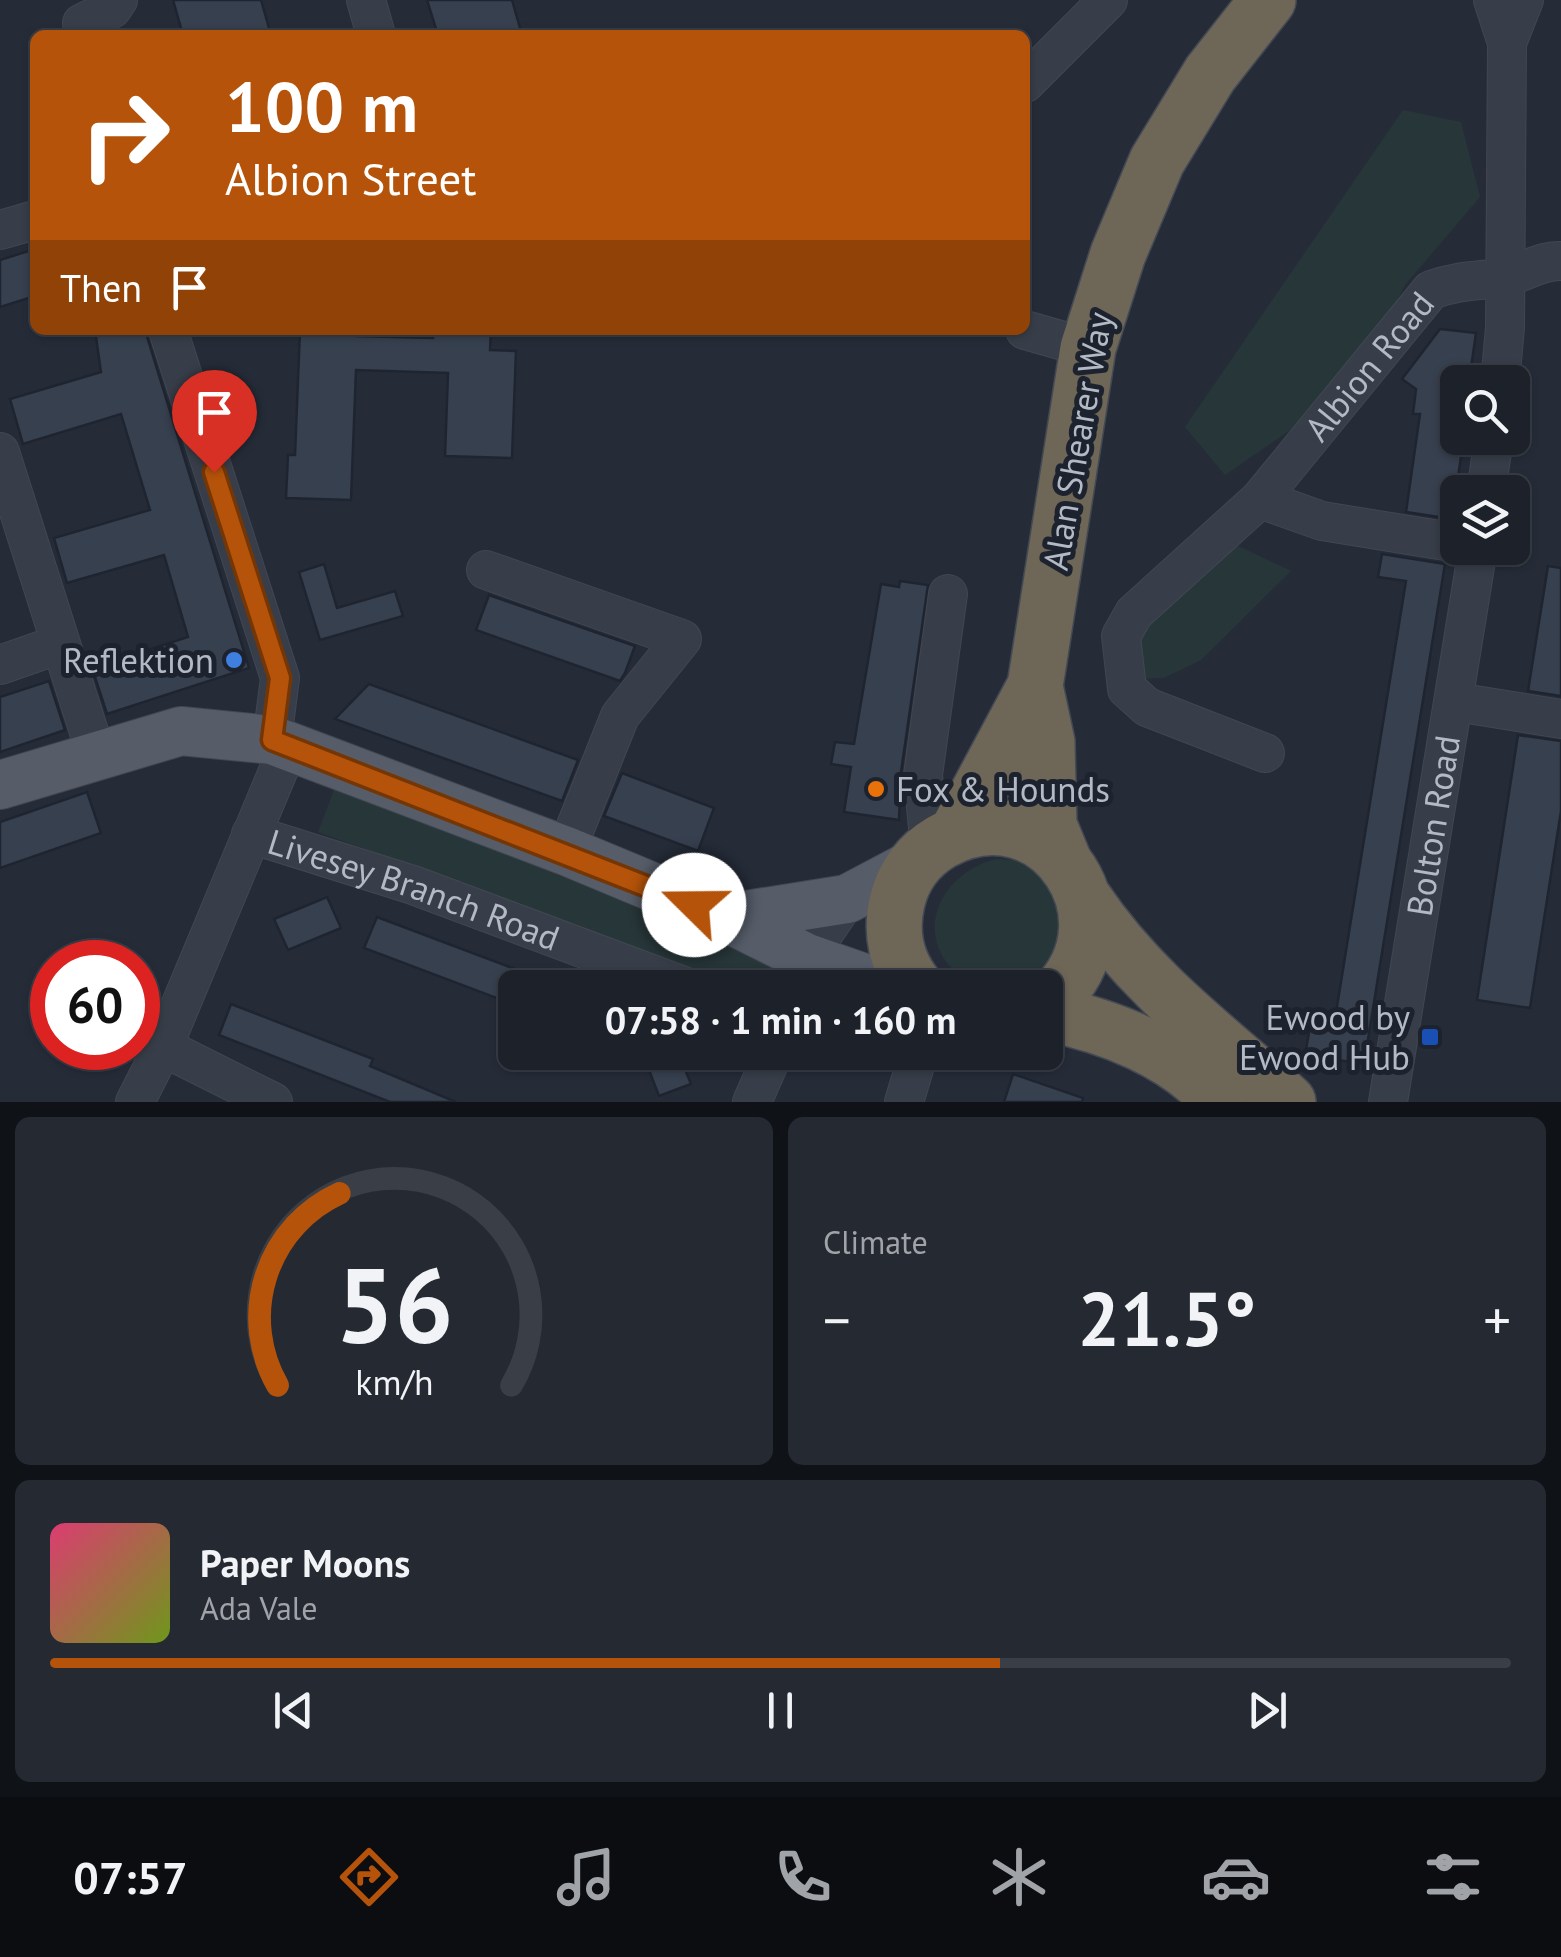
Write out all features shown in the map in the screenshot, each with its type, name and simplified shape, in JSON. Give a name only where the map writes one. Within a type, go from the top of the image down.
[{"type":"highway","name":"Alan Shearer Way","points":[[1268,0],[1210,74],[1158,161],[1118,254],[1088,348],[1035,686],[1048,742],[1049,825],[1074,879],[1114,943],[1150,982],[1288,1102]]},
{"type":"highway","name":"Alan Shearer Way","points":[[908,970],[896,948],[893,919],[900,889],[933,849],[1035,686]]},
{"type":"highway","points":[[933,849],[984,827],[1013,830],[1040,841],[1074,879],[1088,932],[1081,964],[1063,991]]},
{"type":"highway","points":[[1063,1017],[1091,1022],[1148,1047],[1220,1102]]},
{"type":"main road","points":[[0,786],[182,731],[280,743],[727,918],[799,970]]},
{"type":"main road","points":[[727,918],[847,898],[933,849]]},
{"type":"street","points":[[81,20],[112,9],[118,0]]},
{"type":"street","points":[[366,0],[375,30]]},
{"type":"street","points":[[1030,79],[1108,0]]},
{"type":"street","points":[[1492,0],[1506,44],[1507,224],[1502,278],[1506,328],[1502,365]]},
{"type":"street","points":[[1506,44],[1524,0]]},
{"type":"street","points":[[0,230],[30,221]]},
{"type":"street","name":"Albion Road","points":[[1265,753],[1147,707],[1127,689],[1119,647],[1134,613],[1260,499],[1431,290],[1464,278],[1502,278],[1548,260],[1561,261]]},
{"type":"street","points":[[1030,331],[1088,348]]},
{"type":"street","points":[[135,1102],[163,1047],[252,834],[280,743],[280,678],[174,335]]},
{"type":"street","points":[[0,452],[96,754]]},
{"type":"street","points":[[1260,499],[1322,522],[1440,540]]},
{"type":"street","name":"Bolton Road","points":[[1388,1102],[1476,565]]},
{"type":"street","points":[[486,570],[682,639],[620,716],[566,852]]},
{"type":"street","points":[[933,849],[923,776],[948,594]]},
{"type":"street","points":[[0,665],[60,644]]},
{"type":"street","points":[[1456,702],[1561,718]]},
{"type":"street","name":"Livesey Branch Road","points":[[252,834],[413,885],[640,970]]},
{"type":"street","points":[[805,970],[847,898]]},
{"type":"street","points":[[163,1047],[273,1102]]},
{"type":"street","points":[[752,1102],[766,1070]]},
{"type":"shaded area","points":[[1403,110],[1461,122],[1480,197],[1405,285],[1351,388],[1225,475],[1185,427]]},
{"type":"shaded area","points":[[1234,544],[1291,571],[1201,660],[1164,678],[1133,679],[1123,643]]},
{"type":"shaded area","points":[[334,790],[800,960],[796,970],[697,970],[318,832]]},
{"type":"shaded area","points":[[997,859],[1014,860],[1046,876],[1067,940],[1041,970],[953,970],[941,953],[935,919],[941,902],[963,875]]},
{"type":"building","points":[[173,0],[261,0],[270,30],[182,30]]},
{"type":"building","points":[[427,0],[512,0],[521,30],[436,30]]},
{"type":"building","points":[[30,251],[30,298],[0,307],[0,260]]},
{"type":"building","points":[[1440,329],[1476,333],[1471,365],[1440,365],[1440,455],[1461,455],[1458,475],[1440,475],[1440,517],[1406,512],[1420,414],[1413,414],[1416,389],[1402,379]]},
{"type":"building","points":[[96,335],[147,335],[249,668],[107,714],[92,668],[188,637],[164,555],[67,583],[54,538],[150,510],[121,414],[23,444],[10,399],[101,372]]},
{"type":"building","points":[[300,335],[491,335],[490,350],[516,351],[512,458],[445,456],[448,373],[356,370],[351,500],[286,498],[288,455],[295,455]]},
{"type":"building","points":[[1382,554],[1445,565],[1364,1064],[1305,1055],[1310,1027],[1333,1031],[1406,581],[1378,577]]},
{"type":"building","points":[[324,564],[337,608],[395,591],[403,616],[320,640],[299,572]]},
{"type":"building","points":[[1548,566],[1561,568],[1561,696],[1528,691]]},
{"type":"building","points":[[900,581],[928,585],[901,772],[899,820],[844,812],[851,767],[831,764],[835,742],[854,744],[881,584],[899,587]]},
{"type":"building","points":[[489,595],[635,646],[625,673],[620,681],[476,630]]},
{"type":"building","points":[[49,681],[65,730],[0,752],[0,697]]},
{"type":"building","points":[[369,684],[578,760],[562,801],[335,719]]},
{"type":"building","points":[[1518,735],[1561,741],[1561,811],[1530,1008],[1477,1000]]},
{"type":"building","points":[[622,773],[714,808],[698,851],[604,816]]},
{"type":"building","points":[[87,792],[101,833],[0,868],[0,822]]},
{"type":"building","points":[[327,897],[341,928],[288,950],[274,919]]},
{"type":"building","points":[[377,917],[518,970],[498,970],[498,998],[364,948]]},
{"type":"building","points":[[231,1004],[373,1059],[370,1066],[456,1102],[390,1102],[219,1035]]},
{"type":"building","points":[[649,1070],[685,1070],[691,1084],[659,1096]]},
{"type":"building","points":[[1013,1074],[1083,1098],[1082,1102],[1004,1102]]},
{"type":"place","name":"Reflektion","points":[[234,660]]},
{"type":"place","name":"Fox & Hounds","points":[[876,789]]},
{"type":"place","name":"Ewood by Ewood Hub","points":[[1430,1037]]},
{"type":"route","points":[[214,472],[280,678],[272,740],[694,905]]}]
